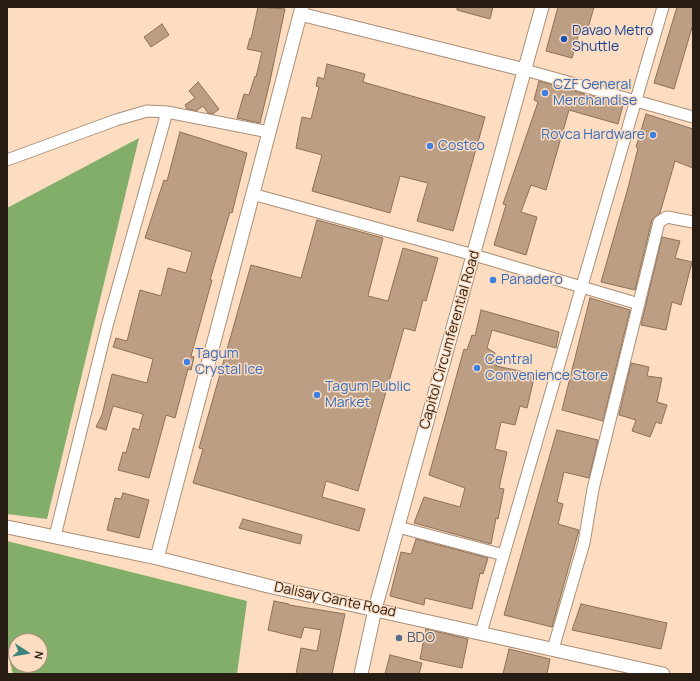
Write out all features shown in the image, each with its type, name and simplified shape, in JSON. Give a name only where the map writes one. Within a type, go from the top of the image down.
[{"type":"main road","name":"Capitol Circumferential Road","points":[[361,674],[375,609],[526,70],[542,7]]},
{"type":"main road","points":[[157,558],[301,10],[526,70]]},
{"type":"main road","name":"Dalisay Gante Road","points":[[7,527],[157,558],[268,586],[662,674]]},
{"type":"street","points":[[481,633],[663,7]]},
{"type":"street","points":[[526,70],[693,117]]},
{"type":"street","points":[[7,160],[134,114],[147,111],[167,112],[269,132]]},
{"type":"street","points":[[55,536],[106,326],[167,112]]},
{"type":"street","points":[[252,194],[474,255],[639,304]]},
{"type":"street","points":[[553,649],[584,543],[593,489],[659,222],[667,217],[693,222]]},
{"type":"street","points":[[398,527],[504,555]]},
{"type":"green space","points":[[139,138],[47,519],[7,514],[7,208]]},
{"type":"green space","points":[[7,541],[247,601],[237,674],[13,674],[48,673],[48,633],[8,633],[8,655]]},
{"type":"building","points":[[258,7],[285,9],[260,123],[237,118],[244,94],[249,95],[255,76],[256,77],[262,52],[247,49],[250,38],[251,39]]},
{"type":"building","points":[[457,7],[493,7],[490,19],[457,10]]},
{"type":"building","name":"Davao Metro Shuttle","points":[[558,7],[594,7],[588,28],[581,26],[572,58],[546,51]]},
{"type":"building","points":[[677,7],[693,7],[693,24],[674,89],[654,83]]},
{"type":"building","points":[[162,24],[169,35],[151,47],[144,37]]},
{"type":"building","points":[[327,64],[365,74],[363,82],[485,117],[453,231],[417,221],[428,183],[400,176],[390,213],[312,191],[322,155],[296,148],[302,117],[311,119],[319,87],[316,86],[318,77],[324,79]]},
{"type":"building","points":[[539,81],[623,105],[618,124],[569,110],[546,190],[531,185],[521,212],[537,217],[526,255],[494,245],[506,205],[503,204],[538,102],[534,100]]},
{"type":"building","points":[[198,82],[219,109],[213,114],[208,113],[203,106],[196,111],[187,109],[185,105],[195,98],[189,91]]},
{"type":"building","points":[[646,114],[693,129],[693,168],[675,161],[660,213],[652,220],[635,290],[601,282],[628,188],[638,148],[636,147]]},
{"type":"building","points":[[180,132],[247,153],[232,213],[230,212],[210,280],[212,280],[191,356],[194,357],[191,370],[188,369],[175,418],[166,415],[149,478],[118,470],[123,452],[126,453],[133,428],[139,430],[143,414],[113,406],[106,430],[96,427],[102,415],[112,374],[147,383],[153,359],[113,347],[116,338],[127,341],[140,290],[161,296],[168,268],[186,273],[192,252],[145,238],[164,180],[167,181]]},
{"type":"building","name":"Tagum Public Market","points":[[317,220],[383,238],[368,296],[388,301],[403,248],[438,258],[426,301],[423,300],[415,331],[404,328],[358,491],[326,481],[322,497],[365,509],[359,531],[193,483],[203,449],[199,448],[251,265],[301,278]]},
{"type":"building","points":[[662,237],[680,241],[675,258],[692,262],[681,305],[672,302],[666,330],[641,325]]},
{"type":"building","points":[[590,298],[630,310],[603,421],[562,410]]},
{"type":"building","points":[[481,310],[559,332],[556,348],[492,330],[487,348],[495,353],[494,358],[498,359],[496,366],[535,374],[527,408],[520,406],[515,425],[501,422],[495,449],[507,452],[499,488],[504,489],[491,544],[414,523],[424,497],[460,507],[465,488],[429,475],[464,349],[467,350],[472,335],[475,336]]},
{"type":"building","points":[[631,363],[649,367],[647,376],[662,378],[657,402],[667,405],[661,424],[656,422],[650,437],[632,431],[636,420],[619,415]]},
{"type":"building","points":[[557,430],[598,440],[589,478],[564,472],[557,502],[563,504],[558,524],[579,530],[552,627],[504,615]]},
{"type":"building","points":[[123,493],[149,500],[139,538],[107,530],[115,498],[121,499]]},
{"type":"building","points":[[243,519],[302,535],[300,544],[239,528]]},
{"type":"building","points":[[416,539],[488,558],[483,574],[480,573],[472,609],[425,598],[424,605],[390,596],[401,552],[411,554]]},
{"type":"building","points":[[274,601],[289,605],[345,614],[332,674],[296,674],[301,648],[317,651],[321,630],[304,627],[301,638],[268,630]]},
{"type":"building","points":[[581,604],[667,623],[661,649],[572,630]]},
{"type":"building","points":[[426,629],[468,639],[462,668],[420,659]]},
{"type":"building","points":[[509,649],[550,659],[547,674],[503,674]]},
{"type":"building","points":[[390,655],[422,663],[419,674],[385,674]]},
{"type":"place","name":"Davao Metro Shuttle","points":[[564,39]]},
{"type":"place","name":"CZF General Merchandise","points":[[545,93]]},
{"type":"place","name":"Rovca Hardware","points":[[653,135]]},
{"type":"place","name":"Costco","points":[[430,146]]},
{"type":"place","name":"Panadero","points":[[493,280]]},
{"type":"place","name":"Tagum Crystal Ice","points":[[187,362]]},
{"type":"place","name":"Central Convenience Store","points":[[477,368]]},
{"type":"place","name":"Tagum Public Market","points":[[317,395]]},
{"type":"place","name":"BDO","points":[[399,638]]}]
